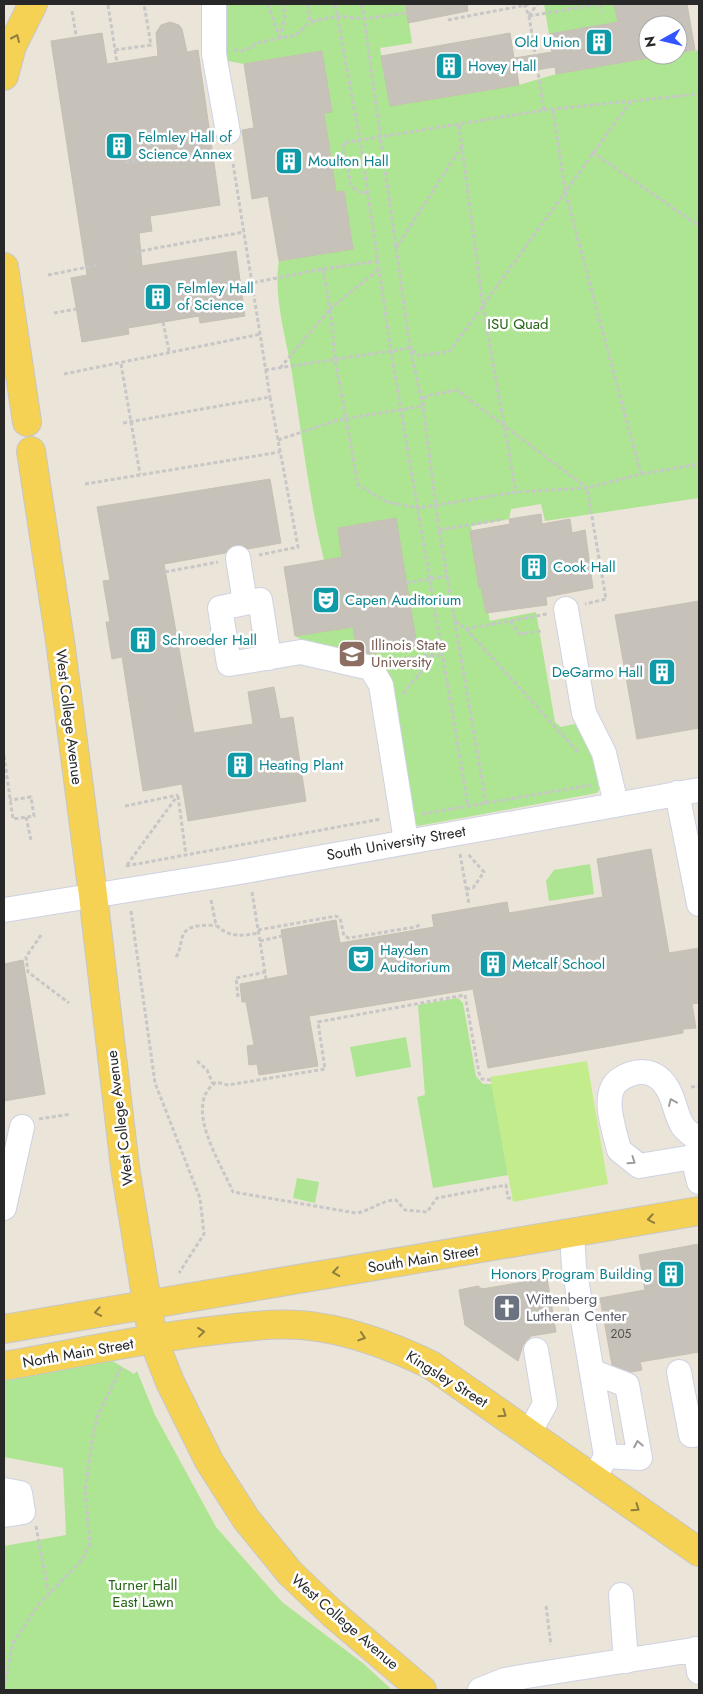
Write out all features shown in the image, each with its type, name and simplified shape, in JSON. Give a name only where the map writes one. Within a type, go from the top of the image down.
[{"type":"main road","points":[[4,76],[12,46],[33,4]]},
{"type":"main road","points":[[4,267],[27,422]]},
{"type":"main road","name":"West College Avenue","points":[[31,451],[60,642],[93,895],[125,1167],[153,1339],[170,1382],[208,1462],[246,1519],[290,1573],[333,1614],[422,1690]]},
{"type":"main road","name":"South Main Street","points":[[146,1304],[699,1211]]},
{"type":"main road","points":[[4,1328],[146,1304]]},
{"type":"main road","name":"Kingsley Street","points":[[153,1339],[250,1326],[282,1324],[315,1326],[354,1334],[395,1348],[432,1365],[529,1433],[600,1467],[699,1552]]},
{"type":"main road","name":"North Main Street","points":[[4,1366],[153,1339]]},
{"type":"street","points":[[214,4],[214,48],[228,132]]},
{"type":"street","points":[[238,558],[245,603]]},
{"type":"street","points":[[269,658],[260,600],[220,608],[229,664],[269,658],[301,652],[371,668],[376,674],[386,716],[406,841]]},
{"type":"street","points":[[566,609],[584,713],[604,753],[616,804]]},
{"type":"street","points":[[688,792],[699,904]]},
{"type":"street","name":"South University Street","points":[[4,910],[234,872],[688,792]]},
{"type":"street","points":[[4,1208],[22,1127]]},
{"type":"street","points":[[697,1148],[699,1182]]},
{"type":"street","points":[[572,1233],[574,1267],[593,1372],[600,1467],[640,1458],[627,1386],[593,1372]]},
{"type":"street","points":[[529,1433],[545,1404],[536,1350]]},
{"type":"street","points":[[679,1372],[691,1435],[699,1434]]},
{"type":"street","points":[[4,1490],[20,1493],[13,1514]]},
{"type":"street","points":[[621,1595],[626,1661]]},
{"type":"street","points":[[480,1690],[518,1677],[698,1649],[699,1672]]},
{"type":"path","points":[[115,50],[151,45],[144,4]]},
{"type":"path","points":[[268,4],[280,39]]},
{"type":"path","points":[[280,39],[284,16],[283,4]]},
{"type":"path","points":[[308,4],[310,22]]},
{"type":"path","points":[[335,4],[360,140],[390,351],[402,410],[468,806]]},
{"type":"path","points":[[362,4],[410,348],[423,406],[439,530],[486,803]]},
{"type":"path","points":[[448,20],[531,4]]},
{"type":"path","points":[[529,16],[536,4]]},
{"type":"path","points":[[529,16],[600,4],[602,12]]},
{"type":"path","points":[[108,5],[117,63]]},
{"type":"path","points":[[524,5],[529,16],[544,110]]},
{"type":"path","points":[[72,11],[76,35]]},
{"type":"path","points":[[214,48],[241,51],[251,48],[257,43],[296,35],[310,22],[337,16],[364,19],[407,13]]},
{"type":"path","points":[[368,193],[358,192],[351,186],[343,143],[544,110],[699,94]]},
{"type":"path","points":[[410,348],[419,356],[450,351],[592,152],[631,101]]},
{"type":"path","points":[[553,110],[565,191],[641,474]]},
{"type":"path","points":[[459,125],[483,307],[516,492]]},
{"type":"path","points":[[165,572],[298,547],[265,370],[261,334],[228,132]]},
{"type":"path","points":[[396,249],[462,146]]},
{"type":"path","points":[[131,152],[133,162]]},
{"type":"path","points":[[125,164],[204,152],[232,157]]},
{"type":"path","points":[[592,152],[699,226]]},
{"type":"path","points":[[134,252],[244,232]]},
{"type":"path","points":[[241,284],[378,261]]},
{"type":"path","points":[[48,275],[98,265]]},
{"type":"path","points":[[280,368],[330,309],[379,268]]},
{"type":"path","points":[[323,270],[330,309],[335,359],[358,485],[387,502],[418,508],[516,492],[587,488],[641,474],[699,464]]},
{"type":"path","points":[[54,313],[76,309]]},
{"type":"path","points":[[163,322],[168,351]]},
{"type":"path","points":[[64,374],[122,364],[168,351],[261,334]]},
{"type":"path","points":[[265,370],[410,348]]},
{"type":"path","points":[[122,364],[140,474]]},
{"type":"path","points":[[423,406],[426,396],[458,390],[587,488],[606,599],[510,622],[466,629]]},
{"type":"path","points":[[123,423],[270,397]]},
{"type":"path","points":[[278,440],[346,419],[423,406]]},
{"type":"path","points":[[85,484],[280,452]]},
{"type":"path","points":[[439,530],[504,519]]},
{"type":"path","points":[[406,583],[447,576]]},
{"type":"path","points":[[455,622],[466,629],[582,757]]},
{"type":"path","points":[[510,622],[520,634],[541,630]]},
{"type":"path","points":[[376,674],[386,661],[432,654],[443,656]]},
{"type":"path","points":[[386,716],[431,659],[432,654]]},
{"type":"path","points":[[4,756],[5,781],[13,819],[34,816],[31,797],[10,800]]},
{"type":"path","points":[[592,778],[593,785]]},
{"type":"path","points":[[125,806],[178,795]]},
{"type":"path","points":[[178,795],[186,855]]},
{"type":"path","points":[[126,866],[178,795]]},
{"type":"path","points":[[26,817],[31,840]]},
{"type":"path","points":[[466,853],[484,872],[473,888],[466,889]]},
{"type":"path","points":[[252,894],[266,980]]},
{"type":"path","points":[[211,900],[216,925]]},
{"type":"path","points":[[131,914],[155,1083],[200,1198],[204,1234],[180,1273]]},
{"type":"path","points":[[176,957],[181,948],[182,936],[186,930],[204,924],[216,925],[227,934],[239,937],[259,931],[336,916],[340,918],[344,936],[349,938],[415,927],[422,924]]},
{"type":"path","points":[[41,935],[26,956],[28,972],[69,1003]]},
{"type":"path","points":[[260,940],[282,936]]},
{"type":"path","points":[[238,997],[236,978],[266,972]]},
{"type":"path","points":[[491,1080],[482,1079],[479,1073],[465,995],[318,1022],[325,1069],[228,1085],[223,1083],[213,1084],[208,1088],[203,1098],[201,1118],[233,1192],[356,1214],[368,1212],[390,1200],[396,1200],[405,1210],[427,1212],[437,1198],[506,1185],[508,1198],[512,1198]]},
{"type":"path","points":[[197,1062],[207,1070],[213,1084]]},
{"type":"path","points":[[22,1127],[24,1121],[71,1114]]},
{"type":"path","points":[[4,1688],[13,1643],[48,1592],[82,1560],[90,1544],[85,1492],[93,1434],[98,1415],[124,1361]]},
{"type":"path","points":[[13,1514],[36,1525],[48,1592]]},
{"type":"path","points":[[546,1606],[551,1645]]},
{"type":"green space","name":"ISU Quad","points":[[219,4],[406,4],[412,43],[380,48],[390,105],[519,85],[556,74],[638,60],[638,65],[688,65],[688,52],[699,50],[699,498],[545,521],[541,504],[511,509],[509,519],[471,526],[490,621],[536,612],[555,722],[561,727],[575,724],[600,750],[604,782],[597,793],[418,826],[408,821],[386,683],[295,636],[353,627],[358,655],[416,646],[395,518],[338,528],[343,557],[324,560],[310,490],[292,373],[281,317],[278,289],[279,261],[353,248],[344,191],[336,192],[324,113],[332,111],[322,52],[244,64],[228,61]]},
{"type":"green space","points":[[544,4],[614,4],[618,22],[549,34]]},
{"type":"green space","points":[[590,864],[594,894],[549,901],[546,881],[554,870]]},
{"type":"green space","points":[[458,998],[463,1003],[476,1076],[483,1084],[492,1084],[508,1175],[433,1188],[417,1097],[425,1095],[418,1005]]},
{"type":"green space","points":[[406,1037],[411,1067],[356,1077],[350,1047]]},
{"type":"green space","points":[[587,1061],[608,1184],[513,1202],[490,1077]]},
{"type":"green space","points":[[297,1178],[319,1182],[315,1203],[293,1198]]},
{"type":"green space","name":"Turner Hall East Lawn","points":[[111,1360],[134,1374],[137,1371],[155,1415],[216,1527],[282,1602],[364,1664],[392,1690],[4,1690],[4,1546],[66,1535],[63,1468],[4,1457],[4,1379]]},
{"type":"building","points":[[406,4],[467,4],[468,11],[408,23]]},
{"type":"building","points":[[614,4],[687,4],[695,50],[688,51],[688,15],[638,15],[638,60],[556,74],[555,67],[517,73],[519,85],[390,106],[381,56],[510,33],[514,58],[552,52],[549,34],[618,22]]},
{"type":"building","name":"Felmley Hall of Science Annex","points":[[170,22],[179,25],[182,29],[187,52],[198,50],[220,205],[150,216],[152,231],[139,233],[142,266],[236,251],[245,316],[200,323],[199,316],[128,328],[129,334],[82,342],[71,278],[87,275],[51,41],[102,33],[107,64],[158,56],[156,33],[161,25]]},
{"type":"building","name":"Moulton Hall","points":[[322,51],[332,112],[324,113],[336,192],[344,191],[353,249],[279,261],[268,196],[252,199],[242,130],[254,128],[244,64]]},
{"type":"building","name":"Schroeder Hall","points":[[270,479],[281,543],[248,549],[242,545],[235,545],[225,553],[164,564],[194,733],[253,724],[248,692],[274,687],[280,719],[293,717],[306,801],[188,821],[182,784],[143,791],[122,657],[112,659],[106,622],[110,622],[103,581],[110,580],[97,507]]},
{"type":"building","name":"Cook Hall","points":[[541,514],[542,524],[570,519],[572,533],[585,530],[593,588],[546,597],[547,605],[486,613],[481,587],[479,588],[470,531],[510,524],[509,519]]},
{"type":"building","points":[[396,518],[417,646],[370,654],[357,651],[353,627],[295,636],[284,567],[342,557],[338,528]]},
{"type":"building","name":"DeGarmo Hall","points":[[699,601],[699,728],[637,739],[615,615]]},
{"type":"building","name":"Metcalf School","points":[[651,849],[669,953],[699,948],[699,1003],[692,1004],[696,1028],[683,1029],[683,1033],[488,1068],[473,989],[309,1016],[318,1066],[259,1075],[257,1064],[249,1065],[247,1046],[254,1045],[246,1002],[242,1002],[240,984],[288,975],[281,930],[336,920],[340,943],[434,927],[432,915],[507,902],[509,913],[603,897],[597,859]]},
{"type":"building","points":[[23,960],[45,1094],[4,1101],[4,964]]},
{"type":"building","points":[[699,1244],[699,1352],[640,1362],[642,1370],[631,1372],[612,1365],[600,1298],[645,1290],[639,1255]]},
{"type":"building","name":"Wittenberg Lutheran Center","points":[[547,1278],[556,1332],[531,1336],[523,1345],[518,1361],[465,1325],[459,1290],[478,1286],[482,1289]]},
{"type":"place","name":"Old Union","points":[[599,42]]},
{"type":"place","name":"Hovey Hall","points":[[449,66]]},
{"type":"place","name":"Felmley Hall of Science Annex","points":[[119,146]]},
{"type":"place","name":"Moulton Hall","points":[[289,161]]},
{"type":"place","name":"Felmley Hall of Science","points":[[158,297]]},
{"type":"place","name":"Cook Hall","points":[[534,567]]},
{"type":"place","name":"Capen Auditorium","points":[[326,600]]},
{"type":"place","name":"Schroeder Hall","points":[[143,640]]},
{"type":"place","name":"Illinois State University","points":[[352,654]]},
{"type":"place","name":"DeGarmo Hall","points":[[662,672]]},
{"type":"place","name":"Heating Plant","points":[[240,765]]},
{"type":"place","name":"Hayden Auditorium","points":[[361,959]]},
{"type":"place","name":"Metcalf School","points":[[493,964]]},
{"type":"place","name":"Honors Program Building","points":[[671,1274]]},
{"type":"place","name":"Wittenberg Lutheran Center","points":[[507,1308]]}]
